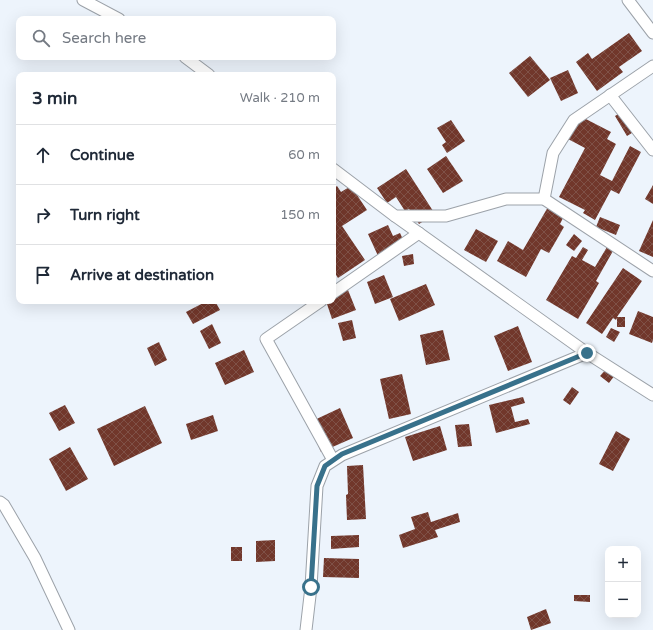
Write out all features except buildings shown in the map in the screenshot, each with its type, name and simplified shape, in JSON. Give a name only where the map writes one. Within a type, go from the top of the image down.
[{"type":"street","points":[[83,0],[113,16]]},
{"type":"street","points":[[628,0],[653,33]]},
{"type":"street","points":[[189,60],[205,72]]},
{"type":"street","points":[[544,199],[554,153],[574,120],[653,66]]},
{"type":"street","points":[[610,95],[653,150]]},
{"type":"street","points":[[336,171],[395,216],[587,353],[653,395]]},
{"type":"street","points":[[395,216],[446,216],[506,199],[544,199],[653,271]]},
{"type":"street","points":[[336,291],[419,233]]},
{"type":"street","points":[[317,304],[266,339],[333,460]]},
{"type":"street","points":[[306,630],[311,587],[317,486],[325,466],[342,454],[587,353]]},
{"type":"street","points":[[0,502],[4,505],[35,558],[69,630]]},
{"type":"route","points":[[311,587],[317,486],[325,466],[342,454],[587,353]]}]
